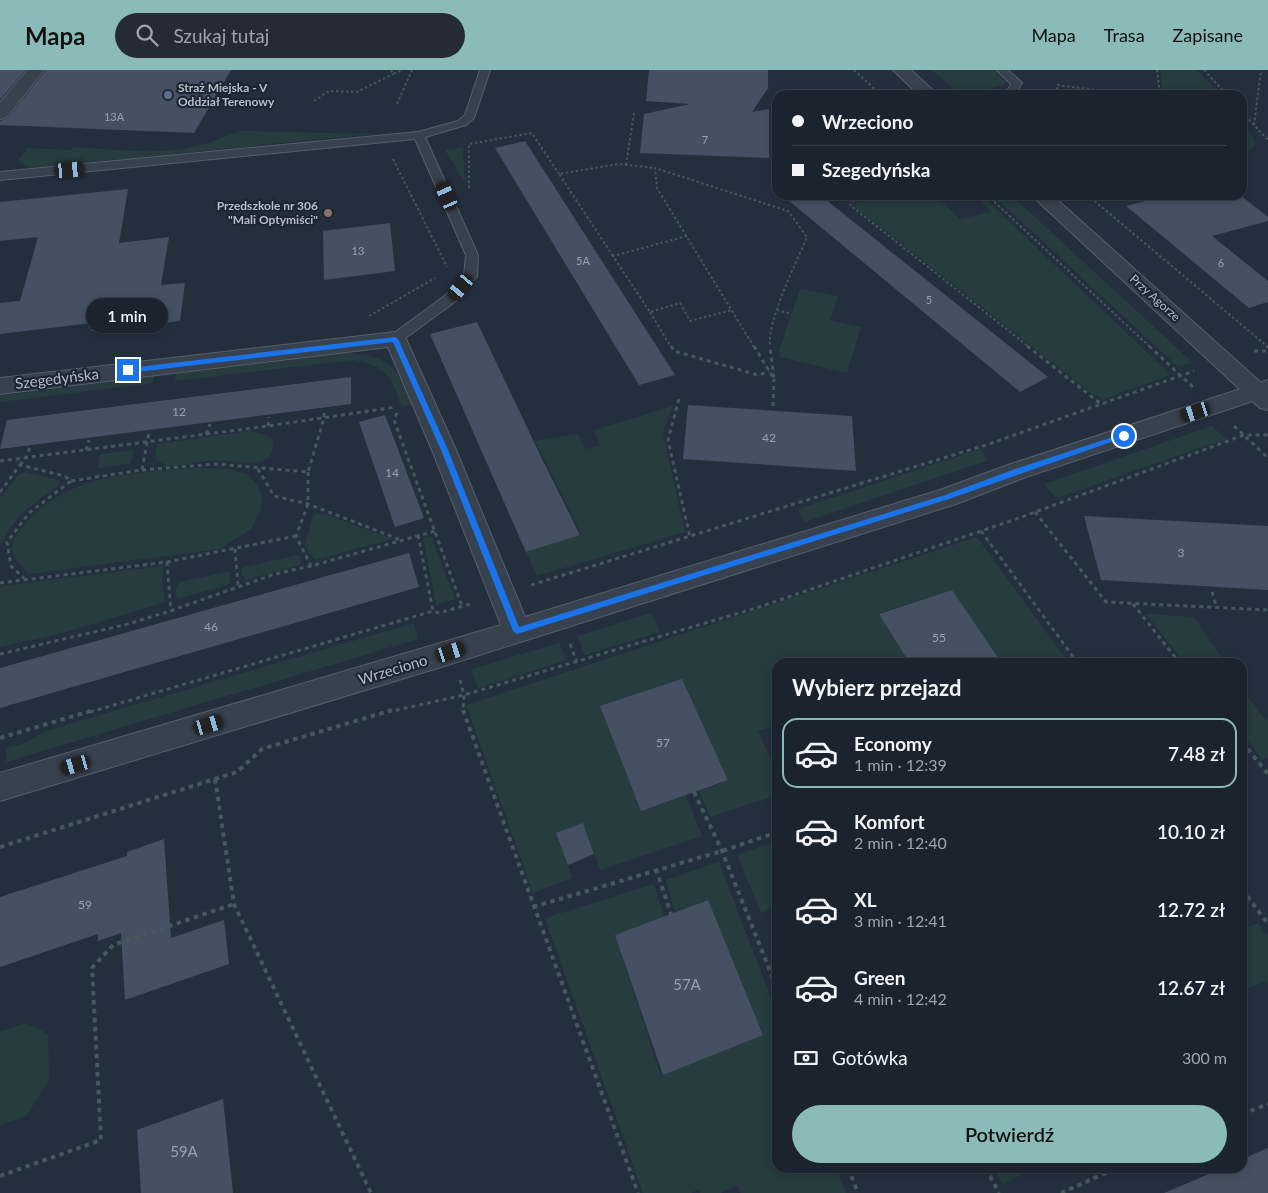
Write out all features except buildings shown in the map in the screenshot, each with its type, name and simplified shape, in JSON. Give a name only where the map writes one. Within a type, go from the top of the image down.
[{"type":"street","points":[[0,114],[36,70]]},
{"type":"street","points":[[901,70],[923,90]]},
{"type":"street","name":"Przy Agorze","points":[[1047,200],[1223,360],[1264,394]]},
{"type":"street","points":[[395,339],[444,450],[517,631]]},
{"type":"street","name":"Szegedyńska","points":[[0,386],[395,339]]},
{"type":"street","name":"Wrzeciono","points":[[0,788],[451,652],[947,497],[1017,471],[1264,394]]},
{"type":"lane","points":[[0,176],[419,135],[462,123],[470,116],[485,70]]},
{"type":"lane","points":[[1002,70],[1017,83],[1013,90]]},
{"type":"lane","points":[[395,339],[451,298],[470,276],[472,255],[419,135]]},
{"type":"path","points":[[391,70],[393,74]]},
{"type":"path","points":[[314,100],[329,91],[357,92],[402,70]]},
{"type":"path","points":[[397,104],[412,70]]},
{"type":"path","points":[[854,70],[875,90]]},
{"type":"path","points":[[1157,70],[1159,90]]},
{"type":"path","points":[[1204,70],[1222,90]]},
{"type":"path","points":[[1254,125],[1261,70]]},
{"type":"path","points":[[1057,90],[1057,85],[1096,90]]},
{"type":"path","points":[[626,164],[634,112]]},
{"type":"path","points":[[1247,117],[1268,140]]},
{"type":"path","points":[[469,190],[469,144],[532,133],[674,351],[758,374],[769,372]]},
{"type":"path","points":[[383,139],[448,270]]},
{"type":"path","points":[[559,174],[619,164],[655,168],[788,211],[807,237],[807,241],[777,310],[769,338],[774,379],[774,406]]},
{"type":"path","points":[[655,168],[656,188],[774,379]]},
{"type":"path","points":[[856,200],[850,205],[1101,404]]},
{"type":"path","points":[[992,200],[1181,376]]},
{"type":"path","points":[[1093,200],[1268,347]]},
{"type":"path","points":[[613,256],[687,236]]},
{"type":"path","points":[[366,317],[440,275]]},
{"type":"path","points":[[650,312],[680,303],[690,321],[732,310]]},
{"type":"path","points":[[777,310],[792,314]]},
{"type":"path","points":[[526,577],[530,586],[989,444],[1246,351],[1268,351]]},
{"type":"path","points":[[396,399],[399,407],[394,420],[462,606]]},
{"type":"path","points":[[679,399],[668,440],[690,537]]},
{"type":"path","points":[[0,461],[399,407]]},
{"type":"path","points":[[312,566],[296,536],[308,504],[308,472],[324,418],[324,409]]},
{"type":"path","points":[[268,426],[269,416]]},
{"type":"path","points":[[206,434],[210,424]]},
{"type":"path","points":[[142,470],[149,432]]},
{"type":"path","points":[[0,847],[237,772],[262,749],[407,706],[464,695],[759,607],[1035,512],[1244,435],[1268,435]]},
{"type":"path","points":[[86,450],[89,440]]},
{"type":"path","points":[[0,492],[26,458],[30,447]]},
{"type":"path","points":[[25,579],[11,566],[6,548],[7,542],[29,513],[70,481],[142,470],[216,464],[308,472]]},
{"type":"path","points":[[20,465],[65,476],[70,481]]},
{"type":"path","points":[[258,468],[274,496],[308,504],[402,540]]},
{"type":"path","points":[[1035,512],[1106,602],[1268,610]]},
{"type":"path","points":[[0,654],[84,636],[171,611],[238,585],[434,531]]},
{"type":"path","points":[[981,531],[1073,658]]},
{"type":"path","points":[[418,535],[433,611]]},
{"type":"path","points":[[0,583],[167,562],[296,536]]},
{"type":"path","points":[[235,548],[238,585]]},
{"type":"path","points":[[167,562],[171,611]]},
{"type":"path","points":[[1212,592],[1217,608]]},
{"type":"path","points":[[0,738],[433,611],[439,613],[502,594]]},
{"type":"path","points":[[1132,604],[1176,658]]},
{"type":"path","points":[[439,613],[464,695],[464,711],[533,907],[638,1193]]},
{"type":"path","points":[[1247,748],[1268,774]]},
{"type":"path","points":[[215,779],[234,904],[371,1193]]},
{"type":"path","points":[[694,792],[722,851],[772,976]]},
{"type":"path","points":[[533,907],[722,851],[772,834]]},
{"type":"path","points":[[656,869],[671,914]]},
{"type":"path","points":[[1247,896],[1268,924]]},
{"type":"path","points":[[0,1176],[101,1140],[92,968],[114,945],[234,904]]},
{"type":"path","points":[[1247,1112],[1268,1104]]},
{"type":"path","points":[[850,1173],[858,1193]]},
{"type":"path","points":[[988,1173],[998,1193]]},
{"type":"path","points":[[1092,1173],[1095,1178]]},
{"type":"path","points":[[1061,1193],[1106,1173]]},
{"type":"green space","points":[[932,70],[997,70],[1009,80],[1002,86],[984,90],[955,90]]},
{"type":"green space","points":[[1160,70],[1196,70],[1217,90],[1162,90]]},
{"type":"green space","points":[[1247,130],[1255,145],[1247,152]]},
{"type":"green space","points":[[240,131],[373,134],[31,168],[21,163],[19,159],[27,148],[71,150],[74,147],[167,151],[208,143]]},
{"type":"green space","points":[[463,147],[465,183],[445,150]]},
{"type":"green space","points":[[864,200],[940,200],[960,219],[991,212],[980,200],[986,200],[1171,375],[1104,399],[1091,393],[855,207],[856,202]]},
{"type":"green space","points":[[998,200],[1016,200],[1192,362],[1178,367]]},
{"type":"green space","points":[[800,289],[838,296],[830,320],[861,327],[847,373],[780,357],[779,351]]},
{"type":"green space","points":[[347,353],[373,357],[390,365],[401,380],[413,404],[402,407],[395,388],[387,375],[374,366],[354,360],[175,381],[176,374]]},
{"type":"green space","points":[[154,376],[153,383],[0,402],[0,396]]},
{"type":"green space","points":[[673,406],[663,432],[685,532],[537,576],[526,552],[581,534],[535,441],[578,434],[585,449],[600,446],[594,430]]},
{"type":"green space","points":[[1212,426],[1226,439],[1056,498],[1044,484]]},
{"type":"green space","points":[[250,431],[264,434],[272,439],[273,450],[269,457],[262,461],[215,460],[175,466],[161,463],[155,458],[157,444]]},
{"type":"green space","points":[[980,449],[989,460],[805,522],[798,509]]},
{"type":"green space","points":[[134,450],[130,464],[97,468],[100,454]]},
{"type":"green space","points":[[198,468],[231,469],[248,475],[256,483],[262,497],[261,510],[251,529],[220,549],[29,574],[14,555],[12,544],[25,524],[42,507],[61,494],[82,485],[128,474]]},
{"type":"green space","points":[[24,472],[59,480],[59,484],[23,512],[11,527],[0,546],[0,498],[18,475]]},
{"type":"green space","points":[[325,514],[392,539],[315,560],[305,546],[313,516]]},
{"type":"green space","points":[[431,536],[455,599],[436,605],[423,538]]},
{"type":"green space","points":[[977,537],[1065,658],[998,658],[952,590],[879,613],[907,658],[772,658],[772,727],[758,731],[772,762],[772,797],[710,817],[699,791],[728,780],[682,680],[600,706],[641,811],[686,795],[702,836],[600,870],[583,824],[556,833],[573,878],[533,893],[466,705]]},
{"type":"green space","points":[[297,555],[300,556],[301,563],[299,565],[246,580],[242,576],[242,569],[245,567]]},
{"type":"green space","points":[[163,566],[162,585],[165,602],[63,633],[0,647],[0,586]]},
{"type":"green space","points":[[227,572],[230,573],[230,582],[227,585],[180,598],[176,596],[176,587],[180,582]]},
{"type":"green space","points":[[648,614],[653,616],[660,632],[585,655],[577,636]]},
{"type":"green space","points":[[1146,614],[1194,617],[1222,658],[1181,658]]},
{"type":"green space","points":[[414,623],[418,639],[6,762],[6,748],[21,745],[46,731]]},
{"type":"green space","points":[[559,643],[567,660],[478,688],[471,669]]},
{"type":"green space","points":[[1247,695],[1262,716],[1268,720],[1268,758],[1263,760],[1247,739]]},
{"type":"green space","points":[[772,843],[772,908],[761,913],[737,855]]},
{"type":"green space","points":[[719,862],[772,1001],[772,1173],[838,1173],[846,1193],[741,1193],[738,1185],[721,1193],[700,1193],[699,1189],[691,1193],[643,1193],[545,918],[654,884],[664,917],[615,935],[661,1075],[763,1034],[707,900],[675,912],[666,880]]},
{"type":"green space","points":[[1258,923],[1268,936],[1268,985],[1265,982],[1247,989],[1247,927]]},
{"type":"green space","points":[[26,1023],[48,1034],[49,1081],[26,1116],[0,1125],[0,1032]]},
{"type":"green space","points":[[996,1173],[1025,1173],[1002,1184]]},
{"type":"place","name":"Straż Miejska - V Oddział Terenowy","points":[[168,95]]},
{"type":"place","name":"Przedszkole nr 306 \"Mali Optymiści\"","points":[[328,213]]},
{"type":"route","points":[[128,370],[395,339],[444,450],[517,631],[947,497],[1017,471],[1124,436]]}]
